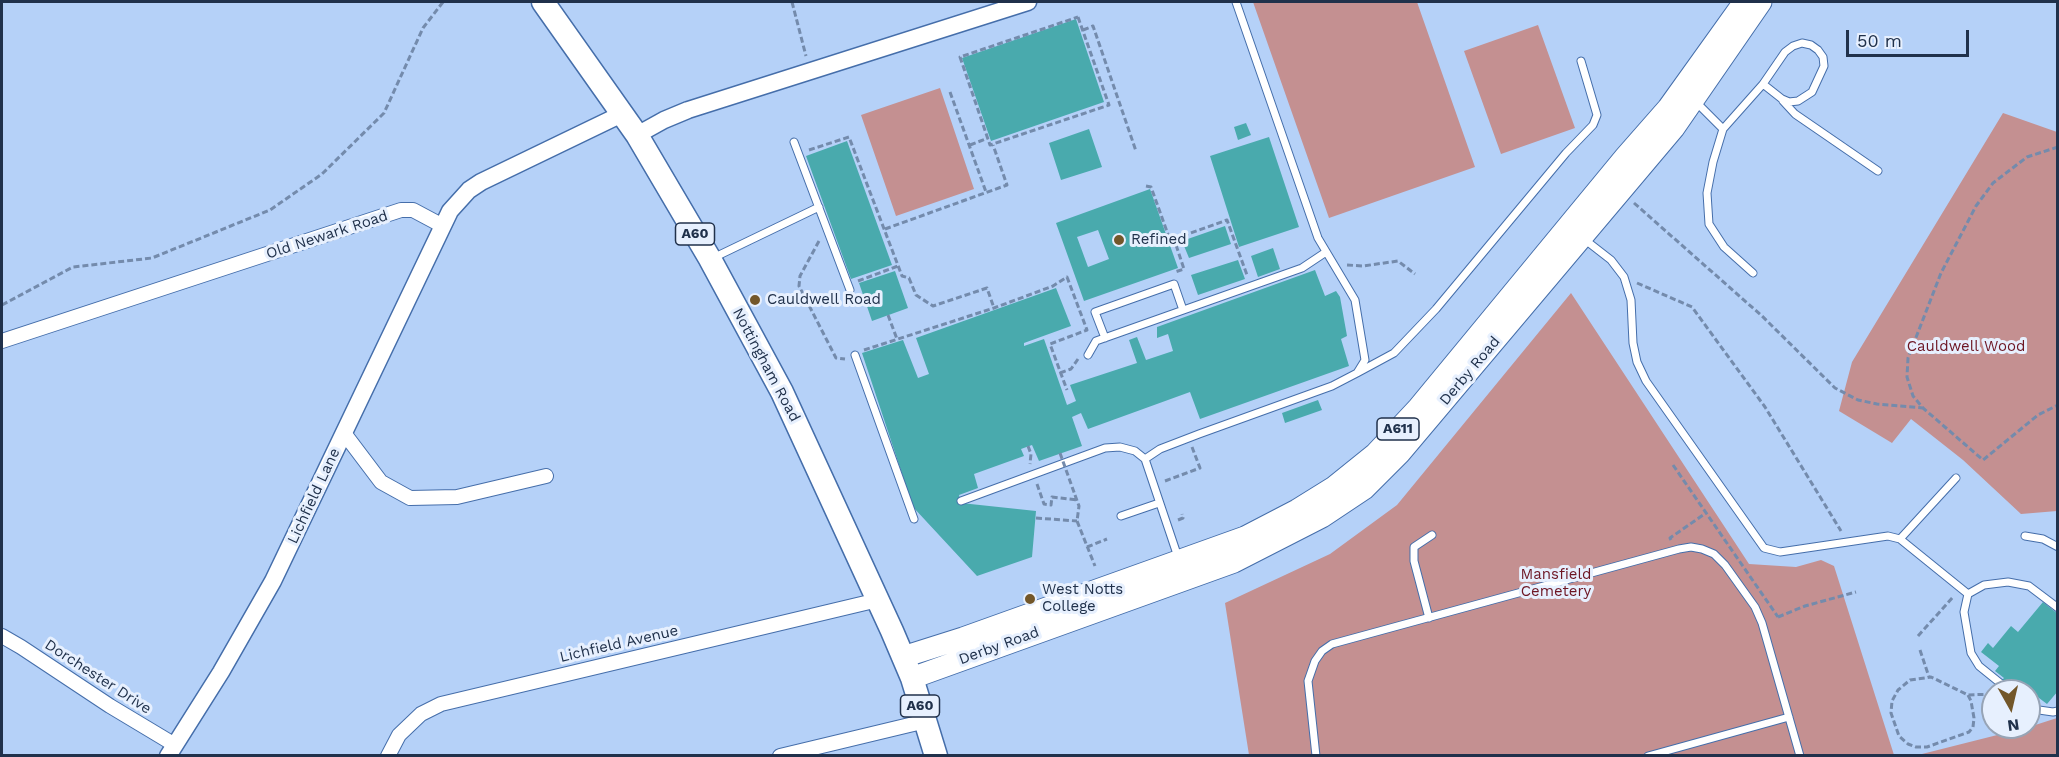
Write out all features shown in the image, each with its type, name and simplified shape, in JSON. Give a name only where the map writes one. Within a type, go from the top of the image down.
[{"type":"highway","name":"Nottingham Road","points":[[543,2],[624,113],[710,259],[782,392],[912,678],[936,756]]},
{"type":"main road","name":"Derby Road","points":[[912,678],[1234,562],[1322,517],[1364,489],[1400,453],[1575,232],[1744,2]]},
{"type":"main road","name":"Derby Road","points":[[903,657],[963,638],[1245,537],[1297,510],[1334,487],[1375,454],[1575,232],[1620,192],[1674,128],[1761,2]]},
{"type":"street","points":[[637,135],[688,110],[1028,2]]},
{"type":"street","points":[[443,226],[458,201],[481,182],[624,113]]},
{"type":"street","name":"Old Newark Road","points":[[2,341],[401,210],[413,210],[443,226]]},
{"type":"street","name":"Lichfield Lane","points":[[172,750],[221,672],[273,581],[443,226]]},
{"type":"street","points":[[344,433],[381,482],[410,498],[458,497],[546,476]]},
{"type":"street","name":"Lichfield Avenue","points":[[388,756],[399,735],[421,714],[441,704],[878,600]]},
{"type":"street","name":"Dorchester Drive","points":[[2,636],[110,706],[172,750]]},
{"type":"street","points":[[780,756],[926,721]]},
{"type":"lane","points":[[1236,2],[1318,238],[1355,300],[1365,360],[1357,373]]},
{"type":"lane","points":[[1753,273],[1724,247],[1709,224],[1707,193],[1713,162],[1723,129],[1763,84],[1785,52],[1802,43],[1811,45],[1823,57],[1824,66],[1812,92],[1798,101],[1789,102],[1782,99]]},
{"type":"lane","points":[[1145,459],[1160,449],[1332,386],[1394,353],[1436,309],[1566,153],[1593,125],[1597,116],[1595,105],[1581,61]]},
{"type":"lane","points":[[1763,84],[1782,99],[1795,114],[1878,171]]},
{"type":"lane","points":[[1694,100],[1723,129]]},
{"type":"lane","points":[[794,142],[849,287]]},
{"type":"lane","points":[[710,259],[819,207]]},
{"type":"lane","points":[[1575,232],[1611,260],[1624,277],[1631,300],[1637,362],[1646,381],[1764,548],[1780,552],[1888,536],[1900,538],[1968,594]]},
{"type":"lane","points":[[1088,355],[1096,341],[1302,268],[1326,252]]},
{"type":"lane","points":[[1105,338],[1095,312],[1174,284],[1183,310]]},
{"type":"lane","points":[[855,356],[914,519]]},
{"type":"lane","points":[[961,501],[1105,448],[1120,447],[1135,451],[1145,459],[1179,560]]},
{"type":"lane","points":[[1900,538],[1956,478]]},
{"type":"lane","points":[[1121,516],[1159,503]]},
{"type":"lane","points":[[1429,618],[1413,561],[1414,547],[1432,535]]},
{"type":"lane","points":[[2025,536],[2043,539],[2058,547]]},
{"type":"lane","points":[[1316,756],[1308,681],[1315,661],[1322,651],[1332,644],[1691,547],[1714,554],[1725,565],[1755,607],[1762,623],[1800,756]]},
{"type":"lane","points":[[1995,679],[1979,666],[1971,653],[1964,612],[1968,594],[1984,585],[2008,582],[2029,586],[2058,608]]},
{"type":"lane","points":[[2041,710],[2058,711]]},
{"type":"lane","points":[[1648,756],[1789,717]]},
{"type":"path","points":[[2,305],[73,267],[152,258],[270,210],[322,174],[384,113],[423,28],[443,2]]},
{"type":"path","points":[[792,2],[811,72]]},
{"type":"path","points":[[1078,16],[1083,30],[1109,105],[990,145],[960,57],[1078,16]]},
{"type":"path","points":[[1083,30],[1093,26],[1136,151]]},
{"type":"path","points":[[1095,31],[1100,29]]},
{"type":"path","points":[[1107,67],[1112,65]]},
{"type":"path","points":[[950,92],[986,192]]},
{"type":"path","points":[[1120,105],[1125,103]]},
{"type":"path","points":[[798,154],[849,137],[902,276],[909,278],[916,295],[933,306],[987,288],[994,308]]},
{"type":"path","points":[[969,145],[988,138]]},
{"type":"path","points":[[885,229],[1007,185],[993,144]]},
{"type":"path","points":[[2058,147],[2027,158],[1993,183],[1976,206],[1941,273],[1908,358],[1907,377],[1913,396],[1923,408],[1983,460],[2038,415],[2058,405]]},
{"type":"path","points":[[1146,186],[1151,187],[1170,240],[1227,220],[1248,278]]},
{"type":"path","points":[[1620,192],[1762,316],[1835,388],[1858,400],[1923,408]]},
{"type":"path","points":[[826,227],[800,276],[799,286],[836,358],[843,360],[855,356],[860,351],[994,308],[1053,286],[1067,278],[1087,330],[1050,344],[1067,390]]},
{"type":"path","points":[[1173,273],[1184,269],[1174,239]]},
{"type":"path","points":[[1342,265],[1363,266],[1398,261],[1415,274]]},
{"type":"path","points":[[849,287],[898,266]]},
{"type":"path","points":[[1624,277],[1692,307],[1766,407],[1848,542]]},
{"type":"path","points":[[1078,306],[1088,303]]},
{"type":"path","points":[[888,315],[897,339]]},
{"type":"path","points":[[1060,373],[1069,370]]},
{"type":"path","points":[[1153,485],[1200,468],[1191,445],[1196,443]]},
{"type":"path","points":[[1028,446],[1031,454],[1031,468]]},
{"type":"path","points":[[1060,453],[1079,506],[1077,521],[1095,566]]},
{"type":"path","points":[[1673,465],[1778,617]]},
{"type":"path","points":[[1039,488],[1044,504],[1051,505],[1052,497],[1077,500]]},
{"type":"path","points":[[1676,550],[1670,537],[1706,513]]},
{"type":"path","points":[[1174,521],[1184,518],[1182,514]]},
{"type":"path","points":[[1036,518],[1077,521]]},
{"type":"path","points":[[1087,547],[1107,539]]},
{"type":"path","points":[[1918,636],[1961,588]]},
{"type":"path","points":[[1762,623],[1805,606],[1856,592]]},
{"type":"path","points":[[1920,650],[1929,677]]},
{"type":"path","points":[[1968,694],[1974,718],[1974,727],[1969,732],[1927,747],[1908,744],[1899,736],[1893,724],[1892,701],[1898,690],[1910,680],[1929,677],[1968,694],[1981,694]]},
{"type":"green space","points":[[1253,2],[1417,2],[1475,167],[1329,218]]},
{"type":"green space","points":[[1538,25],[1575,128],[1501,154],[1464,51]]},
{"type":"green space","points":[[940,88],[974,189],[896,216],[861,115]]},
{"type":"green space","name":"Cauldwell Wood","points":[[2003,113],[2057,132],[2057,511],[2021,514],[1963,460],[1911,419],[1892,443],[1839,411],[1852,362]]},
{"type":"green space","name":"Mansfield Cemetery","points":[[1571,293],[1749,564],[1796,567],[1821,560],[1834,566],[1894,755],[1249,755],[1225,603],[1330,554],[1397,505]]},
{"type":"green space","points":[[2057,718],[2057,755],[1918,755],[1981,739],[2041,739],[2041,723]]},
{"type":"building","points":[[1076,19],[1104,102],[991,141],[962,58]]},
{"type":"building","points":[[1246,123],[1251,135],[1238,140],[1234,127]]},
{"type":"building","points":[[1089,129],[1102,167],[1061,180],[1049,143]]},
{"type":"building","points":[[1269,137],[1299,227],[1239,247],[1210,156]]},
{"type":"building","points":[[847,141],[892,265],[851,279],[806,156]]},
{"type":"building","points":[[1150,189],[1178,268],[1084,301],[1056,223]],"holes":[[[1098,230],[1109,259],[1088,267],[1077,237]]]},
{"type":"building","points":[[1225,226],[1231,244],[1189,258],[1182,241]]},
{"type":"building","points":[[1273,248],[1280,269],[1258,277],[1251,256]]},
{"type":"building","points":[[1238,260],[1245,279],[1198,295],[1191,275]]},
{"type":"building","points":[[1315,270],[1325,296],[1336,291],[1340,297],[1347,336],[1341,339],[1349,366],[1200,419],[1190,392],[1088,429],[1081,413],[1072,417],[1082,446],[1039,461],[1032,445],[1021,449],[1024,456],[974,474],[978,488],[959,495],[961,503],[1036,511],[1032,557],[977,576],[913,507],[862,353],[903,340],[918,378],[929,374],[916,338],[1056,288],[1071,326],[1024,343],[1024,346],[1044,339],[1067,405],[1076,401],[1070,385],[1137,363],[1129,340],[1137,337],[1146,360],[1173,351],[1168,334],[1157,338],[1157,327]]},
{"type":"building","points":[[895,271],[908,308],[872,321],[859,283]]},
{"type":"building","points":[[1318,400],[1322,410],[1285,423],[1282,413]]},
{"type":"building","points":[[2043,602],[2058,614],[2058,691],[2047,704],[2041,700],[2041,679],[2003,679],[1995,671],[1999,666],[1981,652],[1988,643],[1993,648],[2011,626],[2018,632]]},
{"type":"place","name":"Refined","points":[[1119,240]]},
{"type":"place","name":"Cauldwell Road","points":[[755,300]]},
{"type":"place","name":"West Notts College","points":[[1030,599]]}]
